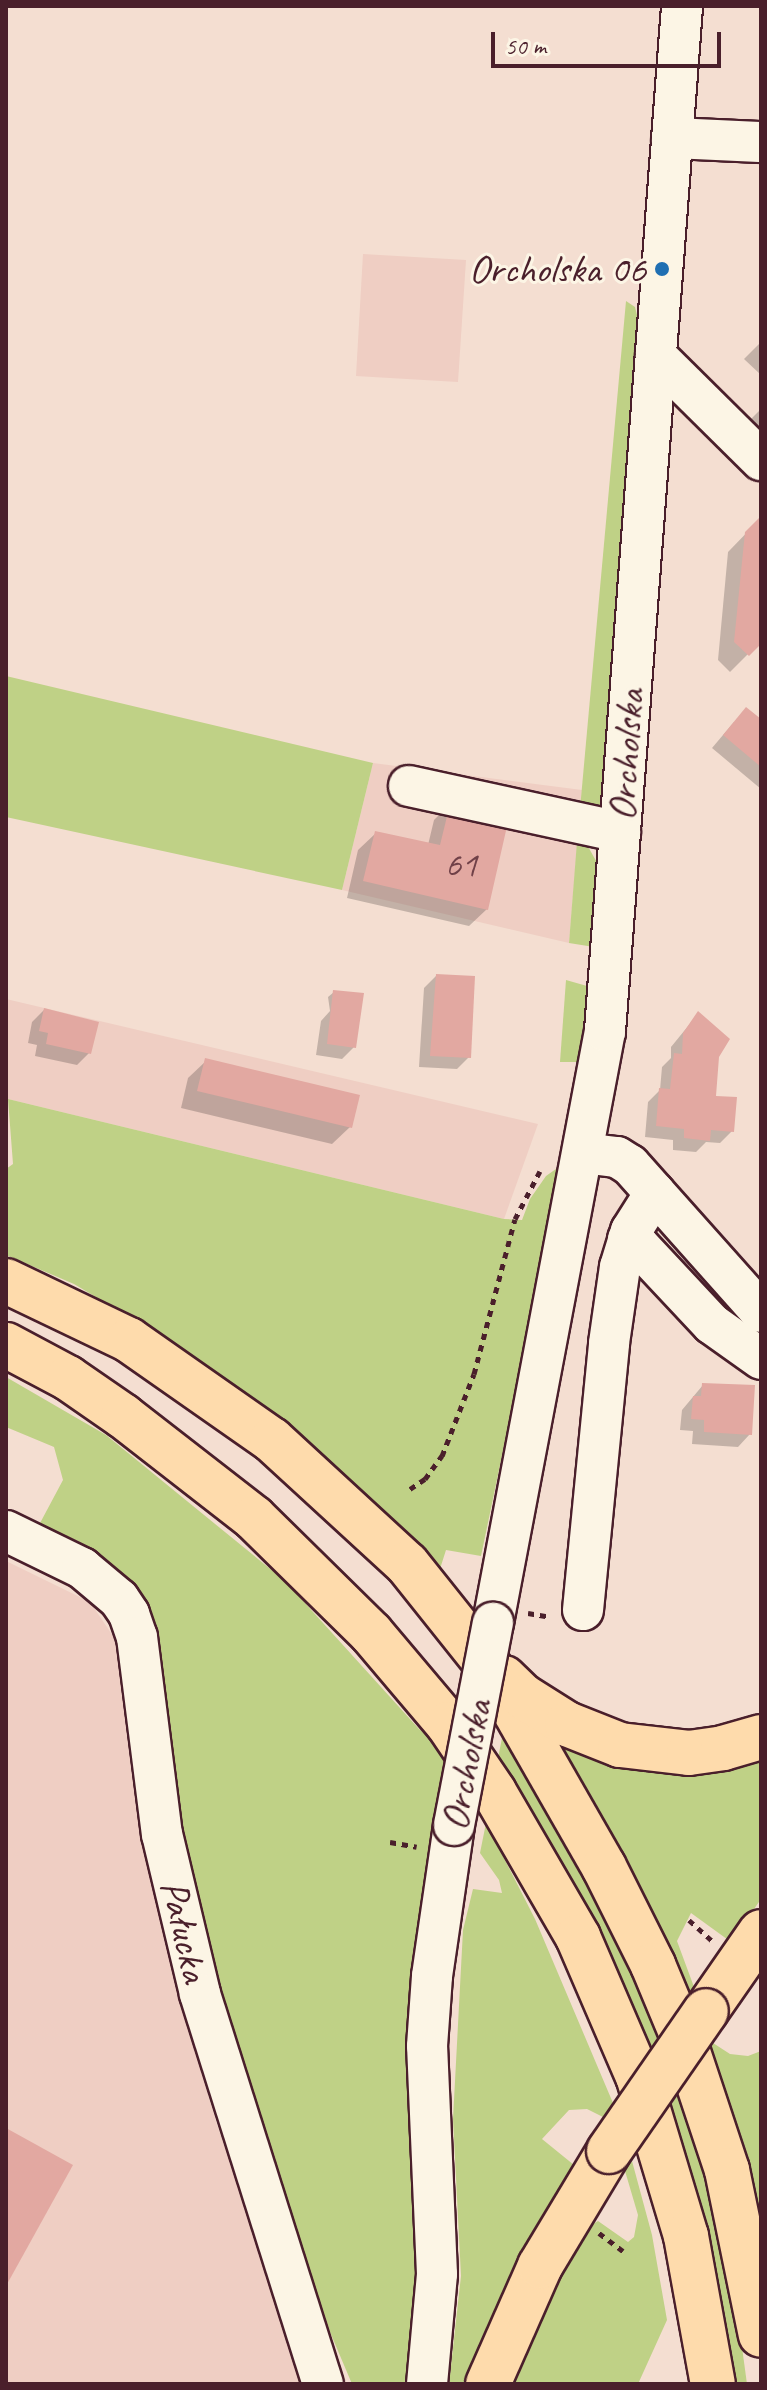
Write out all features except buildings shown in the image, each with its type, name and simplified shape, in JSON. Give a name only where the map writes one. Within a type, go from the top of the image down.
[{"type":"main road","points":[[6,1281],[129,1340],[272,1440],[328,1488],[407,1564],[494,1625],[524,1697],[567,1724],[606,1741],[675,1753],[723,1748],[761,1737]]},
{"type":"main road","points":[[6,1345],[68,1378],[146,1432],[254,1518],[371,1633],[448,1724],[487,1781],[536,1858],[578,1937],[638,2076],[683,2222],[713,2384]]},
{"type":"main road","points":[[494,1625],[490,1668],[604,1867],[673,2012],[727,2170],[761,2335]]},
{"type":"main road","points":[[488,2384],[540,2266],[609,2151],[761,1932]]},
{"type":"street","name":"Orcholska","points":[[427,2384],[437,2274],[427,2046],[442,1837],[494,1625],[565,1156],[605,1031],[682,6]]},
{"type":"street","points":[[672,138],[761,142]]},
{"type":"street","points":[[656,356],[761,460]]},
{"type":"street","points":[[409,786],[620,832]]},
{"type":"street","points":[[565,1156],[624,1160],[761,1312]]},
{"type":"street","points":[[574,1615],[609,1343],[628,1239],[655,1193]]},
{"type":"street","points":[[628,1239],[638,1245],[712,1324],[761,1359]]},
{"type":"street","name":"Pałucka","points":[[6,1531],[82,1568],[119,1599],[129,1614],[137,1637],[162,1834],[200,1994],[323,2384]]},
{"type":"path","points":[[410,1489],[425,1479],[442,1456],[474,1374],[515,1219],[565,1156]]},
{"type":"path","points":[[494,1625],[574,1615]]},
{"type":"path","points":[[390,1842],[442,1837]]},
{"type":"path","points":[[689,1920],[718,1946]]},
{"type":"path","points":[[592,2227],[623,2251]]},
{"type":"shaded area","points":[[363,254],[466,260],[458,382],[356,376]]},
{"type":"shaded area","points":[[373,763],[582,790],[569,943],[342,890]]},
{"type":"shaded area","points":[[6,999],[538,1124],[504,1219],[8,1099]]},
{"type":"shaded area","points":[[6,1561],[90,1602],[115,1639],[143,1827],[179,1996],[217,2125],[310,2384],[6,2384]]},
{"type":"green space","points":[[626,301],[635,307],[637,315],[605,800],[595,809],[580,809]]},
{"type":"green space","points":[[6,676],[373,763],[342,890],[6,817]]},
{"type":"green space","points":[[578,829],[599,866],[594,947],[569,943]]},
{"type":"green space","points":[[566,980],[594,988],[582,1062],[560,1062]]},
{"type":"green space","points":[[8,1099],[504,1219],[522,1220],[530,1199],[546,1176],[563,1164],[481,1556],[446,1550],[439,1572],[341,1473],[183,1349],[74,1284],[6,1255],[6,1169],[13,1164]]},
{"type":"green space","points":[[6,1377],[106,1435],[285,1581],[419,1729],[447,1752],[422,1907],[423,2262],[410,2384],[352,2384],[330,2332],[219,1996],[178,1824],[142,1603],[113,1567],[78,1541],[39,1525],[63,1480],[54,1447],[6,1427]]},
{"type":"green space","points":[[551,1735],[761,1754],[761,1899],[731,1942],[691,1913],[677,1941],[694,1987],[689,1995]]},
{"type":"green space","points":[[502,1738],[589,1880],[662,2034],[650,2050],[579,1896],[497,1763]]},
{"type":"green space","points":[[486,1823],[535,1919],[613,2103],[603,2117],[587,2109],[569,2110],[542,2139],[574,2165],[514,2269],[465,2384],[449,2384],[461,2276],[453,2119],[463,1930],[473,1889],[502,1893],[499,1880],[480,1853]]},
{"type":"green space","points":[[713,2043],[730,2054],[748,2056],[761,2051],[761,2228],[709,2049]]},
{"type":"green space","points":[[681,2090],[701,2154],[738,2318],[747,2384],[730,2384],[670,2106]]},
{"type":"green space","points":[[632,2161],[652,2235],[667,2320],[638,2384],[510,2384],[559,2273],[587,2228],[598,2221],[628,2242],[634,2237],[638,2215],[625,2171]]},
{"type":"place","name":"Orcholska 06","points":[[662,269]]}]
